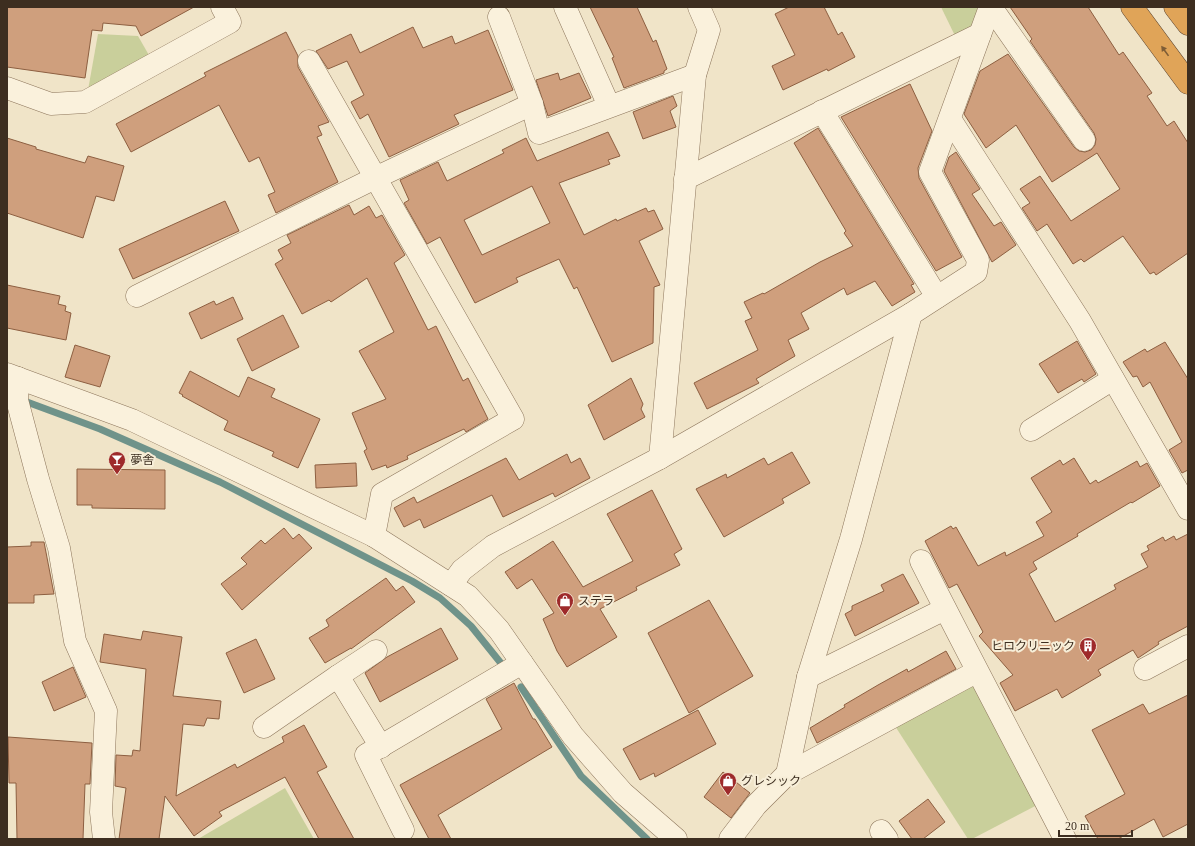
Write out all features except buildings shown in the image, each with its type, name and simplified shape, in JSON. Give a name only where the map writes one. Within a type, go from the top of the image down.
[{"type":"highway","points":[[1132,7],[1188,83]]},
{"type":"highway","points":[[1175,7],[1188,24]]},
{"type":"street","points":[[7,88],[51,104],[85,102],[230,22],[222,7]]},
{"type":"street","points":[[565,7],[609,106]]},
{"type":"street","points":[[660,458],[695,75],[709,30],[699,7]]},
{"type":"street","points":[[451,585],[462,570],[493,546],[660,458],[911,314],[976,272],[978,260],[930,172],[991,7]]},
{"type":"street","points":[[991,7],[1084,140]]},
{"type":"street","points":[[499,17],[532,104],[539,133],[695,75]]},
{"type":"street","points":[[685,179],[980,34]]},
{"type":"street","points":[[309,61],[513,418],[382,494],[374,536]]},
{"type":"street","points":[[137,296],[375,178],[532,104]]},
{"type":"street","points":[[822,111],[937,297]]},
{"type":"street","points":[[950,119],[1080,321],[1188,509]]},
{"type":"street","points":[[787,774],[808,677],[851,539],[911,314]]},
{"type":"street","points":[[104,839],[101,812],[106,711],[75,641],[59,548],[16,400],[12,376],[132,420],[374,536],[468,596],[494,624],[574,736],[624,793],[667,836]]},
{"type":"street","points":[[1031,430],[1113,379]]},
{"type":"street","points":[[921,561],[976,672],[1002,718],[1065,839]]},
{"type":"street","points":[[808,677],[945,609]]},
{"type":"street","points":[[1145,669],[1188,646]]},
{"type":"street","points":[[264,727],[376,651]]},
{"type":"street","points":[[403,830],[366,755],[522,663]]},
{"type":"street","points":[[730,839],[756,805],[787,774],[976,672]]},
{"type":"street","points":[[338,676],[381,747]]},
{"type":"green space","points":[[941,7],[990,7],[959,44]]},
{"type":"green space","points":[[98,34],[138,36],[154,64],[88,90]]},
{"type":"green space","points":[[977,680],[1041,803],[972,839],[968,839],[895,726]]},
{"type":"green space","points":[[285,788],[314,839],[198,839]]},
{"type":"waterway","points":[[27,402],[100,429],[220,482],[412,581],[440,598],[471,626],[504,667]]},
{"type":"waterway","points":[[521,687],[581,776],[647,839]]},
{"type":"place","name":"夢舎","points":[[117,475]]},
{"type":"place","name":"ステラ","points":[[565,616]]},
{"type":"place","name":"ヒロクリニック","points":[[1088,661]]},
{"type":"place","name":"グレシック","points":[[728,796]]}]
